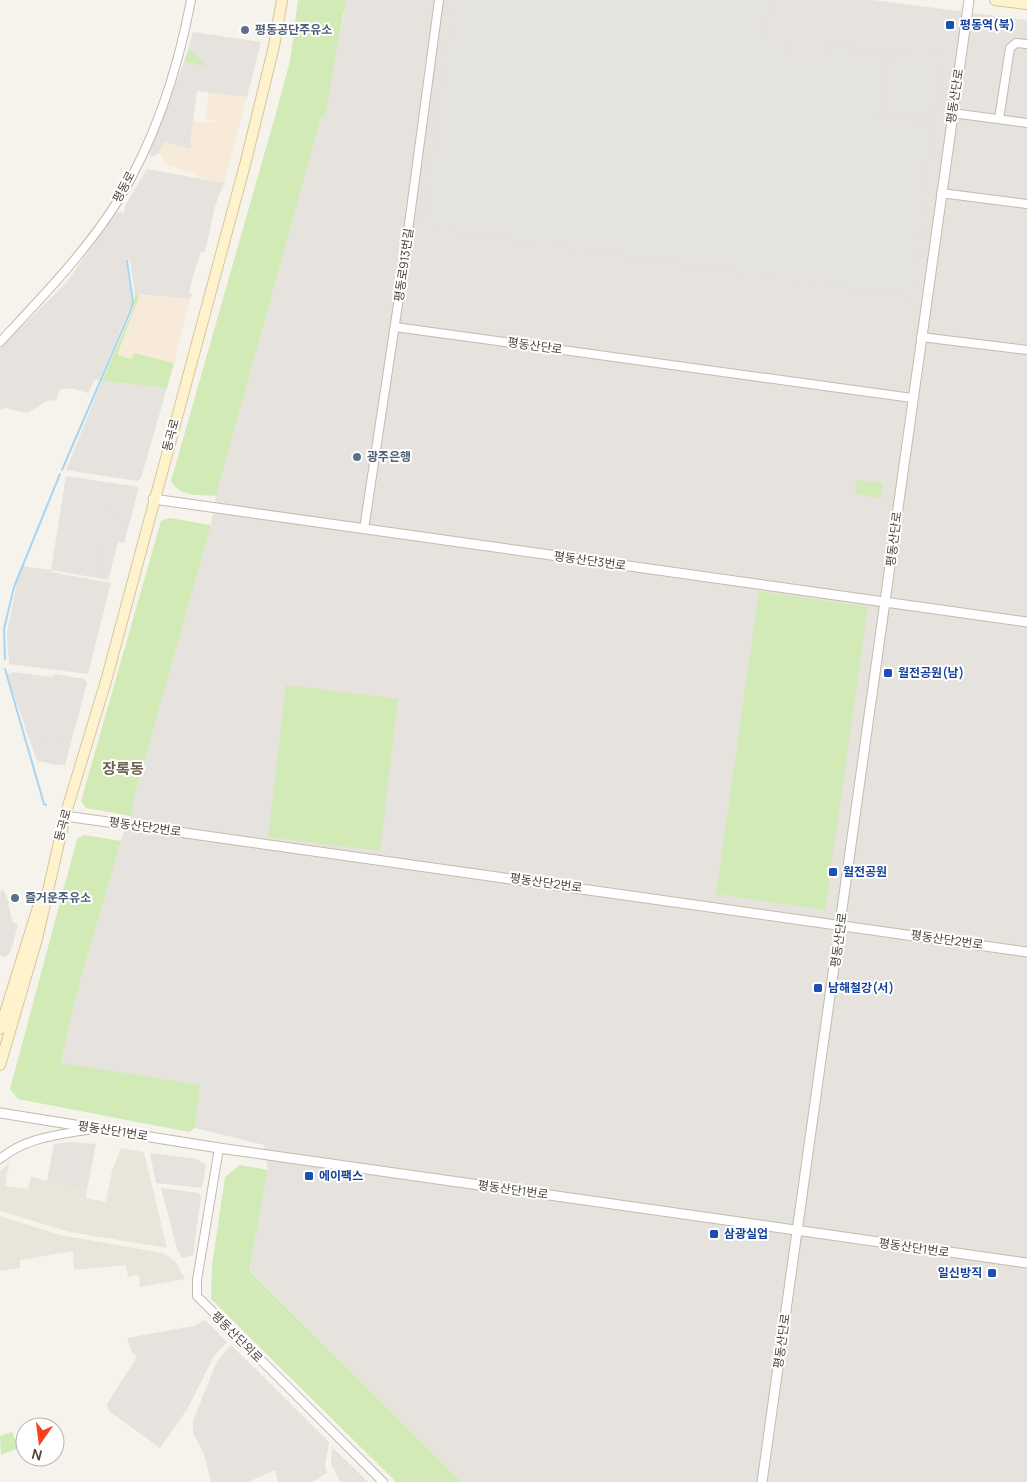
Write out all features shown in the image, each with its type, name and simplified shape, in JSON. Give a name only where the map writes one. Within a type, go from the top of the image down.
[{"type":"main road","name":"동곡로","points":[[0,1064],[37,939],[65,816],[106,680],[153,499],[246,161],[274,46],[282,0]]},
{"type":"main road","points":[[995,0],[1027,4]]},
{"type":"main road","name":"동곡로","points":[[0,1029],[29,931],[52,868]]},
{"type":"street","name":"평동로","points":[[0,342],[61,277],[119,198],[152,132],[170,88],[182,46],[191,0]]},
{"type":"street","name":"평동로913번길","points":[[364,529],[395,327],[439,0]]},
{"type":"street","name":"평동산단로","points":[[762,1482],[842,926],[912,398],[969,0]]},
{"type":"street","points":[[999,119],[1010,48],[1016,43],[1027,44]]},
{"type":"street","points":[[952,113],[1027,123]]},
{"type":"street","points":[[941,193],[1027,204]]},
{"type":"street","name":"평동산단로","points":[[395,327],[912,398]]},
{"type":"street","points":[[921,337],[1027,350]]},
{"type":"street","name":"평동산단3번로","points":[[153,499],[1027,622]]},
{"type":"street","name":"평동산단2번로","points":[[65,816],[1027,952]]},
{"type":"street","name":"평동산단1번로","points":[[0,1113],[219,1148],[1027,1264]]},
{"type":"street","points":[[0,1159],[8,1152],[37,1138],[96,1128]]},
{"type":"street","name":"평동산단외로","points":[[219,1148],[197,1280],[198,1296],[383,1482]]},
{"type":"shaded area","points":[[346,0],[873,0],[1027,20],[1027,1482],[462,1482],[249,1269],[268,1170],[264,1145],[195,1128],[200,1085],[61,1064],[76,996],[123,834],[131,816],[135,795],[211,525],[216,496],[321,118]]},
{"type":"shaded area","points":[[454,0],[770,0],[765,35],[786,38],[784,52],[826,58],[828,45],[888,53],[879,115],[933,123],[925,180],[928,181],[911,297],[422,227]]},
{"type":"shaded area","points":[[193,32],[261,42],[247,97],[197,91],[190,145],[197,146],[188,148],[164,142],[159,153],[153,157],[149,154],[184,62],[187,63],[194,52],[188,50]]},
{"type":"shaded area","points":[[890,49],[943,56],[934,121],[881,114]]},
{"type":"shaded area","points":[[209,92],[247,97],[224,183],[199,178],[194,173],[167,165],[159,153],[164,142],[188,148],[195,147],[190,145],[193,121],[207,123],[217,121],[205,119]]},
{"type":"shaded area","points":[[147,169],[224,183],[215,206],[205,252],[201,252],[195,269],[189,292],[192,294],[190,299],[135,294],[130,260],[126,260],[132,303],[99,380],[95,379],[88,393],[74,389],[60,389],[56,400],[47,401],[27,413],[5,408],[0,410],[0,348],[66,283],[117,212],[124,213],[125,206]]},
{"type":"shaded area","points":[[139,295],[190,299],[174,363],[134,353],[132,359],[116,355],[131,321]]},
{"type":"shaded area","points":[[102,381],[167,388],[141,478],[137,481],[66,470]]},
{"type":"shaded area","points":[[66,476],[139,487],[124,543],[118,542],[108,580],[51,570]]},
{"type":"shaded area","points":[[107,511],[126,515],[109,575],[98,572]]},
{"type":"shaded area","points":[[22,566],[51,570],[51,572],[111,583],[88,674],[9,664],[7,633],[18,577]]},
{"type":"shaded area","points":[[13,672],[51,677],[55,674],[84,679],[87,683],[65,765],[37,761],[7,675]]},
{"type":"shaded area","points":[[44,740],[70,745],[65,765],[55,765],[41,761]]},
{"type":"shaded area","points":[[3,889],[9,902],[13,923],[18,924],[13,944],[9,954],[5,957],[0,956],[0,892]]},
{"type":"shaded area","points":[[71,1142],[96,1144],[87,1190],[47,1181],[54,1144]]},
{"type":"shaded area","points":[[121,1148],[144,1152],[167,1248],[70,1232],[0,1211],[0,1171],[9,1163],[5,1186],[28,1189],[31,1177],[87,1190],[86,1198],[106,1202],[112,1171]]},
{"type":"shaded area","points":[[150,1153],[197,1159],[206,1165],[202,1188],[156,1183]]},
{"type":"shaded area","points":[[161,1188],[199,1193],[201,1197],[193,1255],[182,1258],[177,1249]]},
{"type":"shaded area","points":[[0,1216],[60,1235],[163,1253],[176,1262],[185,1279],[140,1287],[139,1275],[128,1277],[126,1265],[74,1270],[73,1251],[20,1260],[20,1268],[0,1271]]},
{"type":"shaded area","points":[[205,1320],[227,1342],[214,1356],[188,1408],[160,1448],[108,1410],[107,1404],[137,1357],[132,1352],[127,1338],[194,1326]]},
{"type":"shaded area","points":[[231,1345],[329,1442],[325,1466],[327,1473],[312,1482],[278,1482],[275,1470],[248,1482],[211,1482],[204,1454],[193,1433],[193,1421],[217,1361]]},
{"type":"shaded area","points":[[332,1447],[368,1482],[340,1482],[331,1464]]},
{"type":"green space","points":[[298,0],[346,0],[325,115],[321,118],[216,496],[185,493],[179,490],[171,481],[290,61]]},
{"type":"green space","points":[[188,50],[194,52],[205,66],[184,62]]},
{"type":"green space","points":[[135,294],[139,295],[138,300],[117,355],[132,359],[134,353],[174,363],[167,388],[102,381],[132,312]]},
{"type":"green space","points":[[857,480],[883,483],[881,498],[855,494]]},
{"type":"green space","points":[[170,518],[211,525],[135,795],[131,816],[86,808],[81,801],[161,521]]},
{"type":"green space","points":[[759,591],[868,607],[825,910],[716,894]]},
{"type":"green space","points":[[286,685],[398,699],[380,851],[268,837]]},
{"type":"green space","points":[[84,835],[121,841],[76,996],[61,1063],[200,1085],[195,1128],[189,1132],[18,1099],[10,1089],[77,839]]},
{"type":"green space","points":[[240,1165],[268,1170],[249,1270],[462,1482],[396,1482],[211,1299],[212,1265],[225,1177]]},
{"type":"green space","points":[[12,1432],[15,1439],[15,1450],[1,1455],[0,1436]]},
{"type":"waterway","points":[[62,470],[130,312],[133,302],[127,261]]},
{"type":"waterway","points":[[5,659],[4,629],[14,587],[60,474]]},
{"type":"waterway","points":[[5,669],[44,804],[46,805]]},
{"type":"place","name":"평동역(북)","points":[[950,25]]},
{"type":"place","name":"평동공단주유소","points":[[245,30]]},
{"type":"place","name":"광주은행","points":[[357,457]]},
{"type":"place","name":"월전공원(남)","points":[[888,673]]},
{"type":"place","name":"월전공원","points":[[833,872]]},
{"type":"place","name":"즐거운주유소","points":[[15,898]]},
{"type":"place","name":"남해철강(서)","points":[[818,988]]},
{"type":"place","name":"에이팩스","points":[[309,1176]]},
{"type":"place","name":"삼광실업","points":[[714,1234]]},
{"type":"place","name":"일신방직","points":[[992,1273]]},
{"type":"district","name":"장록동","points":[[123,769]]}]
